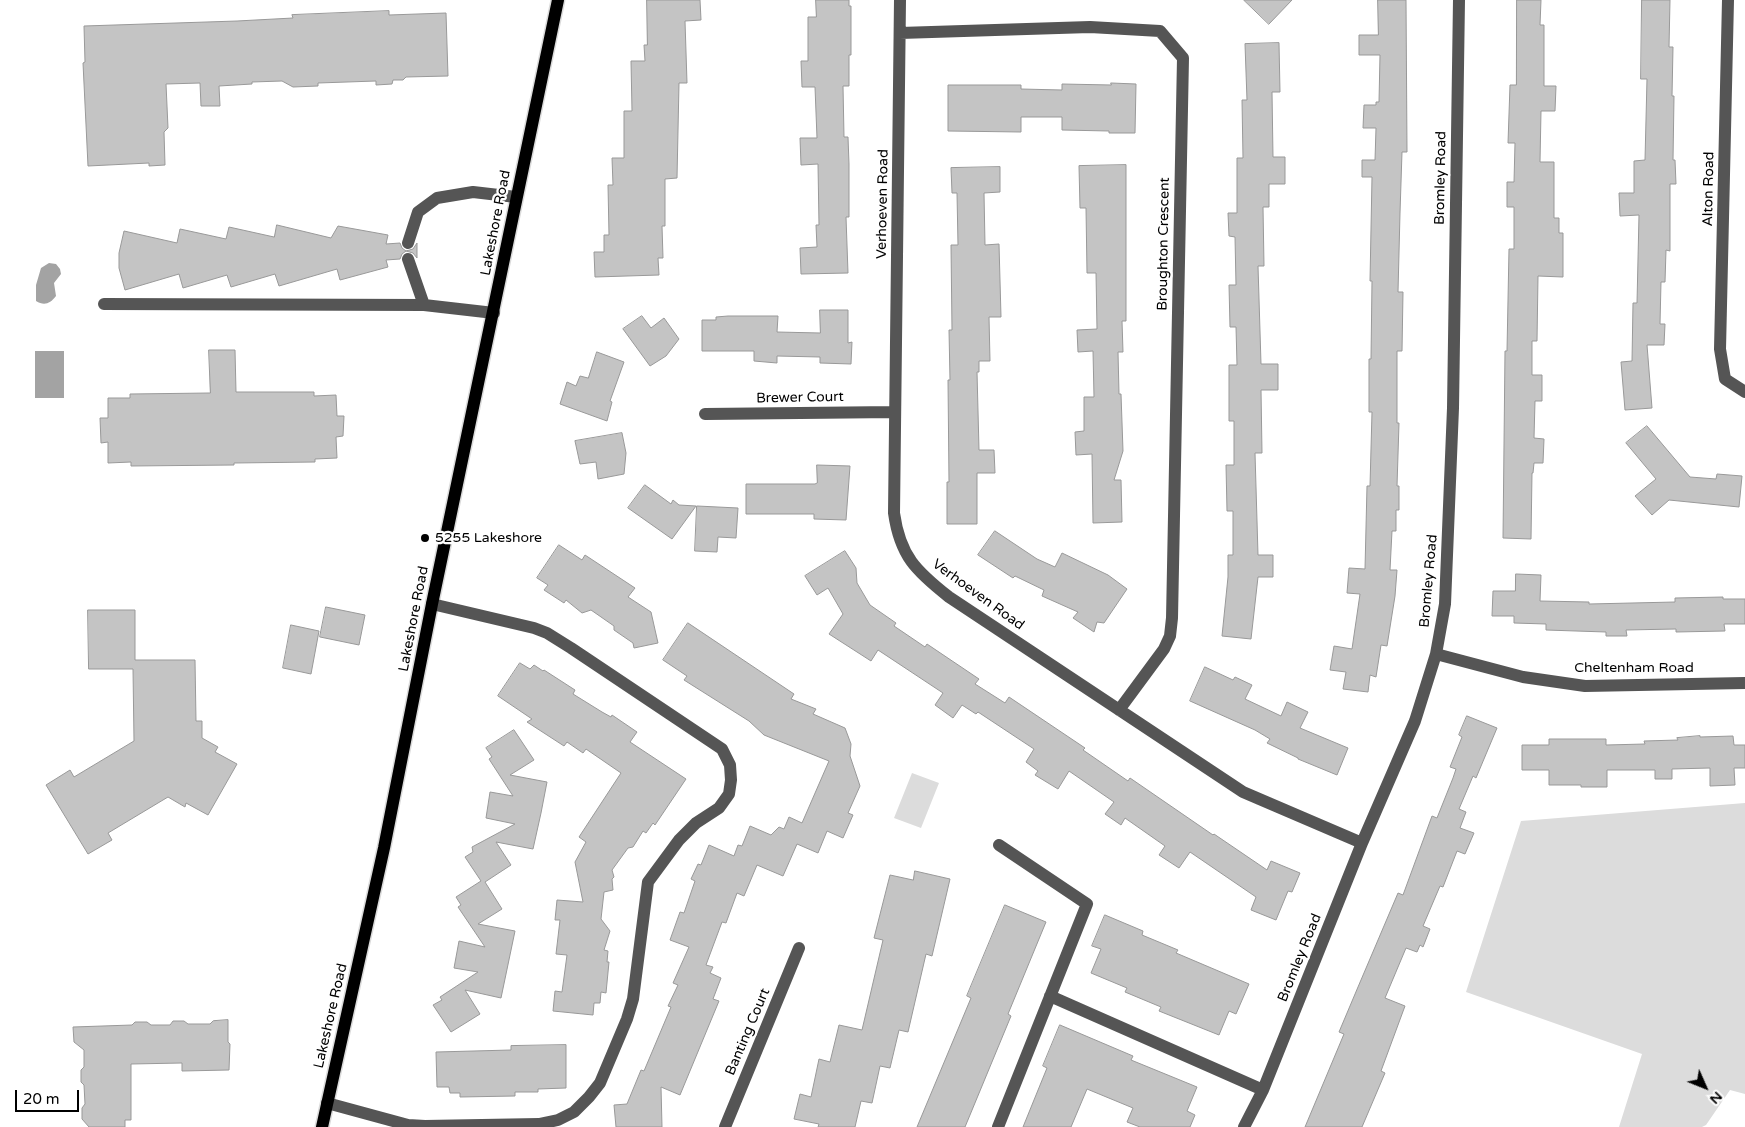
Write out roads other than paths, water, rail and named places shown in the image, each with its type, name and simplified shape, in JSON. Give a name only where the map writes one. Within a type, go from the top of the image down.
[{"type":"main road","name":"Lakeshore Road","points":[[322,1127],[384,848],[432,604],[558,0]]},
{"type":"street","name":"Verhoeven Road","points":[[900,0],[894,513],[902,547],[920,574],[949,597],[1243,792],[1362,843]]},
{"type":"street","name":"Bromley Road","points":[[1244,1127],[1263,1090],[1362,843],[1415,721],[1436,654],[1445,604],[1452,446],[1459,0]]},
{"type":"street","name":"Alton Road","points":[[1728,0],[1720,349],[1725,379],[1745,392]]},
{"type":"street","name":"Broughton Crescent","points":[[900,33],[1090,27],[1160,31],[1183,58],[1172,618],[1170,636],[1164,649],[1120,710]]},
{"type":"street","points":[[408,243],[418,212],[437,198],[473,192],[516,197]]},
{"type":"street","points":[[408,259],[424,305]]},
{"type":"street","points":[[104,304],[424,305],[494,313]]},
{"type":"street","name":"Brewer Court","points":[[705,414],[894,412]]},
{"type":"street","points":[[327,1103],[408,1125],[425,1126],[539,1124],[558,1120],[574,1112],[600,1083],[628,1019],[633,999],[648,882],[679,840],[696,823],[719,808],[728,794],[731,780],[730,765],[722,749],[547,633],[534,628],[432,604]]},
{"type":"street","name":"Cheltenham Road","points":[[1436,654],[1522,677],[1585,686],[1745,683]]},
{"type":"street","points":[[998,1127],[1088,904],[999,846]]},
{"type":"street","name":"Banting Court","points":[[725,1127],[799,948]]},
{"type":"street","points":[[1050,996],[1263,1090]]},
{"type":"place","name":"5255 Lakeshore","points":[[425,538]]}]
